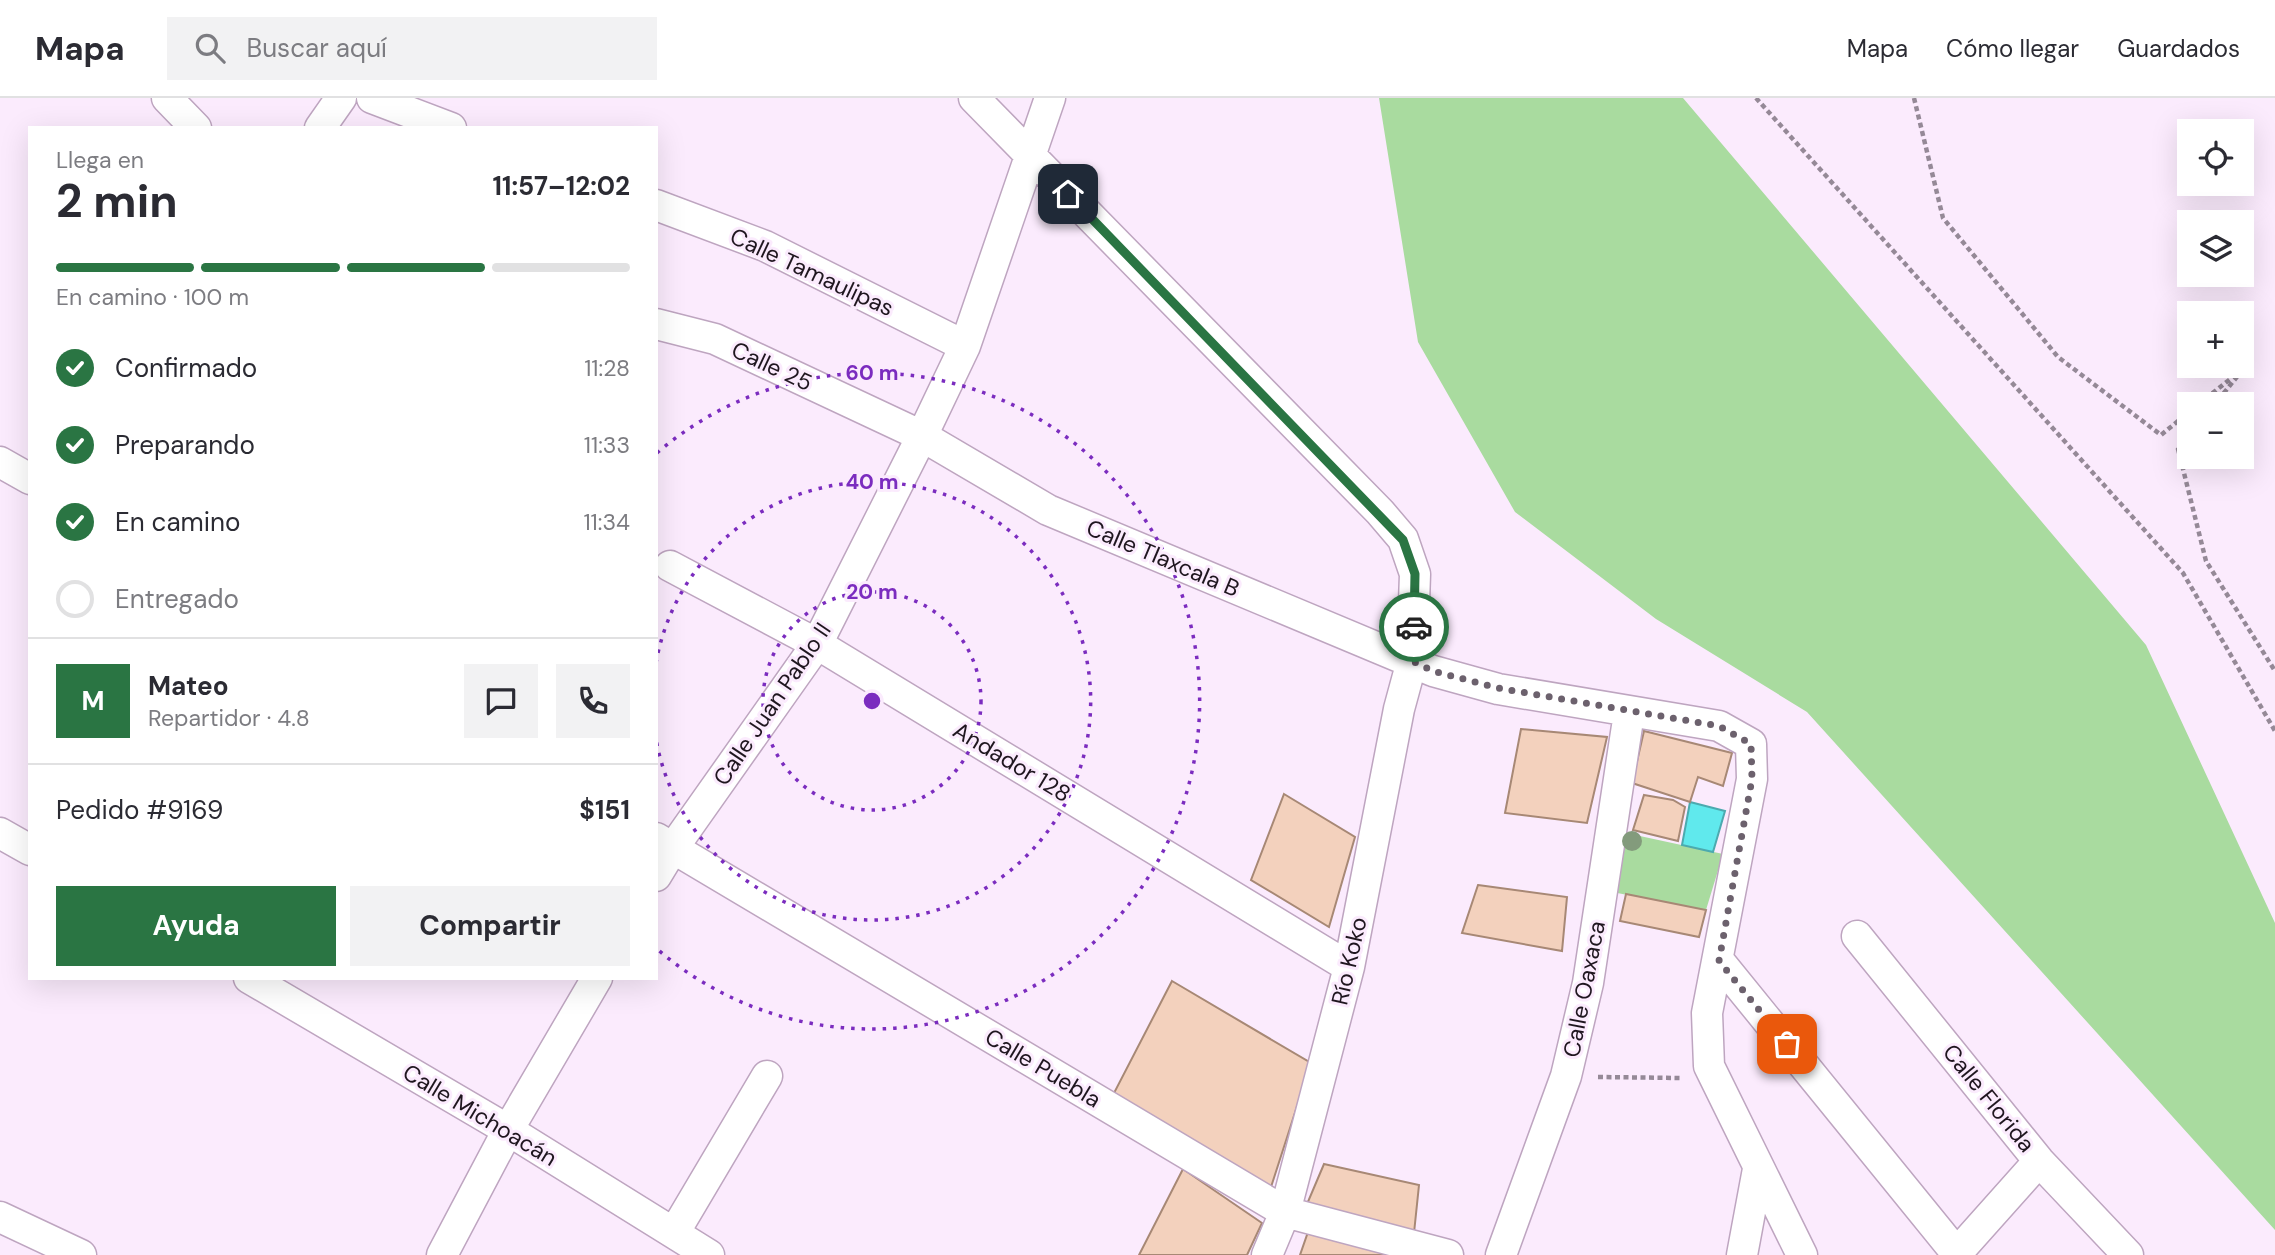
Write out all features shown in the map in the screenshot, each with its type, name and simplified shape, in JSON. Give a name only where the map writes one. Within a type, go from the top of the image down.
[{"type":"street","points":[[167,98],[194,126]]},
{"type":"street","points":[[321,126],[341,98]]},
{"type":"street","points":[[372,98],[446,126]]},
{"type":"street","name":"Río Koko","points":[[974,98],[1380,512],[1403,540],[1415,574],[1412,661],[1399,709],[1349,967],[1284,1212],[1267,1255]]},
{"type":"street","name":"Calle Juan Pablo II","points":[[658,869],[665,843],[817,644],[965,345],[1050,98]]},
{"type":"street","name":"Calle Tamaulipas","points":[[658,206],[765,246],[965,345]]},
{"type":"street","name":"Calle 25","points":[[658,325],[715,339],[922,436]]},
{"type":"street","name":"Calle Tlaxcala B","points":[[922,436],[1048,510],[1433,671],[1498,688],[1629,713],[1719,726],[1751,744],[1752,779],[1719,961]]},
{"type":"street","points":[[0,462],[28,478]]},
{"type":"street","name":"Andador 128","points":[[670,566],[817,644],[1349,967]]},
{"type":"street","name":"Calle Oaxaca","points":[[1501,1255],[1566,1076],[1588,983],[1629,713]]},
{"type":"street","points":[[0,833],[28,849]]},
{"type":"street","name":"Calle Puebla","points":[[665,843],[1284,1212],[1448,1255]]},
{"type":"street","name":"Calle Florida","points":[[1857,936],[2039,1161],[2128,1255]]},
{"type":"street","points":[[1719,961],[1707,1013],[1709,1066],[1802,1255]]},
{"type":"street","points":[[1719,961],[1957,1254],[2039,1161]]},
{"type":"street","name":"Calle Michoacán","points":[[252,980],[508,1130],[709,1255]]},
{"type":"street","points":[[442,1255],[508,1130],[596,980]]},
{"type":"street","points":[[674,1233],[768,1076]]},
{"type":"street","points":[[1742,1255],[1758,1169]]},
{"type":"street","points":[[0,1217],[81,1255]]},
{"type":"path","points":[[1756,98],[2183,573],[2275,731]]},
{"type":"path","points":[[1914,98],[1943,218],[2058,357],[2161,435],[2177,422]]},
{"type":"path","points":[[2214,392],[2244,368],[2225,392]]},
{"type":"path","points":[[2183,469],[2206,561],[2275,671]]},
{"type":"path","points":[[1566,1076],[1714,1079]]},
{"type":"green space","points":[[1379,98],[1683,98],[2146,645],[2275,923],[2275,1230],[1807,712],[1656,619],[1515,512],[1418,342]]},
{"type":"green space","points":[[1626,833],[1723,854],[1706,910],[1612,892]]},
{"type":"water","points":[[1690,802],[1725,811],[1713,852],[1682,845]]},
{"type":"building","points":[[1521,729],[1607,737],[1587,823],[1505,813]]},
{"type":"building","points":[[1644,731],[1732,753],[1723,786],[1698,777],[1690,802],[1632,783]]},
{"type":"building","points":[[1284,794],[1355,837],[1329,927],[1251,880]]},
{"type":"building","points":[[1644,795],[1673,800],[1685,807],[1678,841],[1633,830]]},
{"type":"building","points":[[1478,885],[1567,897],[1562,951],[1462,933]]},
{"type":"building","points":[[1626,894],[1706,910],[1699,937],[1620,921]]},
{"type":"building","points":[[1172,981],[1311,1063],[1271,1187],[1114,1093]]},
{"type":"building","points":[[1324,1164],[1419,1185],[1414,1233],[1307,1204]]},
{"type":"building","points":[[1183,1169],[1262,1223],[1247,1255],[1139,1255]]},
{"type":"building","points":[[1308,1232],[1393,1255],[1300,1255]]},
{"type":"way so far","points":[[1414,627],[1412,661],[1433,671],[1498,688],[1629,713],[1719,726],[1751,744],[1752,779],[1719,961],[1787,1044]]},
{"type":"route","points":[[1068,194],[1380,512],[1403,540],[1415,574],[1414,627]]}]
